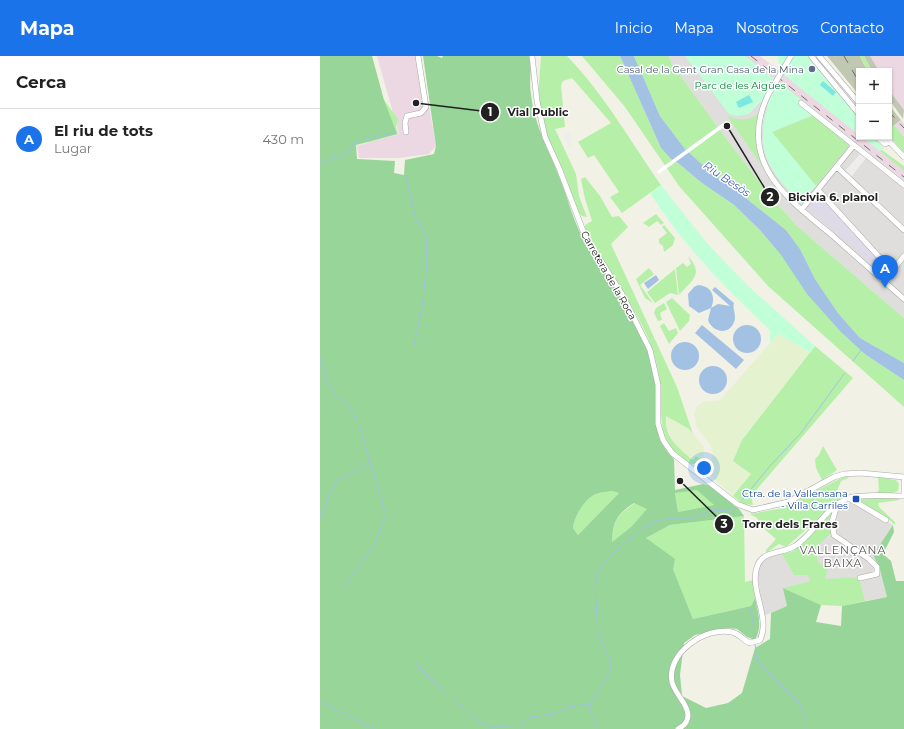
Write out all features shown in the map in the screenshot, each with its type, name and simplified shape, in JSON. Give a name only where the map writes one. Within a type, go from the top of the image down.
[{"type":"street","points":[[406,132],[405,123],[407,116],[421,113],[426,107],[418,56]]},
{"type":"street","name":"Carretera de la Roca","points":[[532,56],[537,101],[542,125],[585,236],[622,294],[650,350],[658,384],[658,424],[663,440],[672,453],[737,504],[753,510],[788,502],[840,475],[860,473],[897,476],[904,480]]},
{"type":"street","points":[[791,56],[768,95],[760,116],[758,136],[761,154],[770,173],[802,209],[904,299]]},
{"type":"street","points":[[811,56],[856,110]]},
{"type":"street","points":[[819,56],[856,99]]},
{"type":"street","points":[[801,103],[904,185]]},
{"type":"street","points":[[880,140],[885,144],[890,142],[904,157]]},
{"type":"street","points":[[802,209],[854,144]]},
{"type":"street","points":[[837,167],[904,230]]},
{"type":"street","points":[[818,190],[892,271]]},
{"type":"street","points":[[884,281],[904,256]]},
{"type":"street","points":[[895,496],[904,491],[904,480]]},
{"type":"street","points":[[678,729],[685,724],[688,717],[688,712],[677,695],[672,681],[674,663],[682,651],[707,635],[725,632],[735,633],[747,642],[754,643],[760,640],[763,628],[756,574],[760,561],[767,555],[789,549],[797,545],[837,504],[849,498],[860,496],[904,496]]},
{"type":"street","points":[[849,498],[886,520]]},
{"type":"street","points":[[837,504],[832,522],[834,535],[869,559],[877,567],[877,574],[860,578]]},
{"type":"shaded area","points":[[377,56],[420,56],[436,146],[429,154],[399,158],[359,158],[357,146],[399,134]]},
{"type":"shaded area","points":[[620,56],[634,56],[660,116],[685,149],[715,176],[786,230],[800,249],[815,279],[838,313],[860,338],[904,363],[904,380],[866,355],[841,332],[807,294],[781,255],[759,229],[734,205],[671,159],[661,148]]},
{"type":"shaded area","points":[[669,56],[748,56],[904,180],[904,318],[797,226],[771,197],[725,137],[672,64]]},
{"type":"shaded area","points":[[748,56],[760,56],[856,132],[856,140],[866,140],[904,170],[904,180]]},
{"type":"shaded area","points":[[827,56],[860,56],[866,68],[856,68],[856,91]]},
{"type":"shaded area","points":[[864,56],[870,56],[877,68],[870,68]]},
{"type":"shaded area","points":[[870,56],[904,56],[904,110],[892,94],[892,68],[877,68]]},
{"type":"shaded area","points":[[823,81],[836,92],[833,96],[820,85]]},
{"type":"shaded area","points":[[892,94],[904,110],[903,119],[892,103]]},
{"type":"shaded area","points":[[749,95],[753,102],[739,108],[736,102]]},
{"type":"shaded area","points":[[892,109],[901,120],[892,127]]},
{"type":"shaded area","points":[[901,120],[904,123],[904,137],[894,125]]},
{"type":"shaded area","points":[[569,131],[572,144],[568,148],[564,133]]},
{"type":"shaded area","points":[[861,153],[866,158],[851,177],[845,171]]},
{"type":"shaded area","points":[[819,194],[889,271],[885,275],[808,208]]},
{"type":"shaded area","points":[[656,275],[659,280],[648,289],[644,283]]},
{"type":"shaded area","points":[[698,285],[707,287],[713,296],[711,308],[699,313],[689,306],[688,294]]},
{"type":"shaded area","points":[[715,287],[734,303],[735,319],[732,326],[725,331],[717,330],[713,327],[708,320],[711,308],[718,304],[730,306],[712,290]]},
{"type":"shaded area","points":[[702,325],[744,360],[736,369],[695,333]]},
{"type":"shaded area","points":[[747,325],[757,329],[761,339],[757,349],[747,353],[737,349],[733,339],[737,329]]},
{"type":"shaded area","points":[[778,334],[810,352],[742,440],[752,474],[733,496],[710,475],[714,470],[709,465],[713,454],[711,446],[697,428],[694,413],[697,406],[703,402],[720,400]]},
{"type":"shaded area","points":[[685,342],[695,346],[699,356],[695,366],[685,370],[675,366],[671,356],[675,346]]},
{"type":"shaded area","points":[[713,366],[723,370],[727,380],[723,390],[713,394],[703,390],[699,380],[703,370]]},
{"type":"shaded area","points":[[666,416],[689,429],[696,437],[704,447],[703,460],[696,456],[693,460],[674,445],[666,425]]},
{"type":"shaded area","points":[[852,501],[893,525],[873,555],[879,566],[887,597],[865,601],[859,577],[811,581],[784,588],[787,606],[764,616],[757,573],[762,561],[782,553],[806,558],[815,553],[821,541],[836,532],[834,522],[838,511]]},
{"type":"green space","points":[[320,56],[372,56],[384,100],[397,134],[356,145],[357,159],[395,161],[394,173],[404,175],[405,160],[434,154],[436,146],[423,56],[437,56],[442,58],[443,56],[532,56],[530,90],[536,119],[562,184],[574,220],[592,254],[628,309],[648,353],[655,387],[656,424],[663,444],[674,459],[675,490],[703,484],[709,485],[739,509],[744,516],[670,525],[646,538],[675,559],[673,569],[693,619],[751,606],[755,598],[759,630],[755,640],[747,637],[737,629],[727,628],[695,635],[684,643],[680,675],[682,696],[706,708],[728,703],[742,693],[755,648],[770,639],[771,613],[787,606],[783,588],[821,605],[816,622],[841,626],[842,606],[887,597],[879,566],[873,555],[893,525],[894,532],[883,554],[891,561],[896,581],[904,581],[904,729],[320,729]],"holes":[[[697,490],[714,505],[678,512],[675,493]],[[612,491],[619,493],[578,535],[573,528],[578,513],[588,499],[602,492]],[[634,503],[647,509],[631,527],[612,542],[615,523],[624,511]]]},
{"type":"green space","points":[[541,56],[567,56],[605,102],[661,185],[622,213],[610,197],[619,192],[594,155],[588,158],[578,142],[611,123],[572,78],[563,81],[561,85],[565,127],[555,129],[576,174],[579,196],[587,217],[582,216],[578,212],[563,170],[547,136],[538,96]]},
{"type":"green space","points":[[582,56],[620,56],[661,148],[671,159],[734,205],[759,229],[866,355],[904,380],[904,407],[768,286],[679,186],[625,107]]},
{"type":"green space","points":[[634,56],[669,56],[672,64],[725,137],[771,197],[797,226],[904,318],[904,363],[860,338],[838,313],[815,279],[800,249],[786,230],[715,176],[685,149],[660,116]]},
{"type":"green space","name":"Parc de les Aigües","points":[[685,56],[745,56],[818,113],[772,132],[816,186],[800,203],[780,180],[767,159],[763,136],[764,122],[768,105],[760,102],[749,114],[737,116],[729,114]]},
{"type":"green space","points":[[777,56],[807,56],[856,115],[856,133],[783,74]]},
{"type":"green space","points":[[860,56],[864,56],[870,68],[866,68]]},
{"type":"green space","points":[[384,100],[398,119],[396,127],[398,134],[356,146],[368,142]]},
{"type":"green space","points":[[758,114],[756,140],[761,164],[727,116],[743,120]]},
{"type":"green space","points":[[814,115],[850,144],[816,186],[772,132]]},
{"type":"green space","points":[[894,125],[904,137],[904,153],[892,139],[892,127]]},
{"type":"green space","points":[[866,140],[876,140],[884,149],[880,151]]},
{"type":"green space","points":[[882,150],[904,166],[904,171],[880,151]]},
{"type":"green space","points":[[585,177],[600,196],[612,217],[619,216],[628,227],[611,244],[677,387],[693,434],[689,429],[666,416],[667,430],[673,441],[687,456],[693,460],[696,456],[703,460],[696,464],[691,464],[684,460],[674,451],[668,442],[662,422],[659,376],[650,343],[634,310],[585,229],[585,225],[592,221],[581,179]]},
{"type":"green space","points":[[661,185],[706,242],[748,286],[815,346],[810,352],[778,334],[770,343],[770,330],[721,282],[676,230],[663,212],[650,193]]},
{"type":"green space","points":[[656,214],[664,223],[661,225],[657,221],[649,227],[643,223]]},
{"type":"green space","points":[[664,225],[675,238],[673,245],[664,252],[663,246],[659,243],[659,239],[667,233],[662,227]]},
{"type":"green space","points":[[688,256],[693,262],[696,272],[695,276],[679,295],[676,268],[683,263],[687,267],[691,264]]},
{"type":"green space","points":[[649,268],[654,274],[640,285],[653,303],[645,298],[636,279]]},
{"type":"green space","points":[[675,269],[678,295],[670,293],[655,303],[647,292]]},
{"type":"green space","points":[[672,298],[690,315],[689,321],[680,331],[666,302]]},
{"type":"green space","points":[[664,303],[667,309],[660,313],[662,320],[658,321],[654,313],[656,308]]},
{"type":"green space","points":[[664,323],[669,331],[676,328],[678,333],[669,344],[660,326]]},
{"type":"green space","points":[[815,346],[853,378],[751,496],[753,505],[743,504],[733,496],[751,474],[733,461],[742,440]]},
{"type":"green space","points":[[823,446],[837,470],[822,480],[816,468],[815,459],[819,455]]},
{"type":"green space","points":[[845,476],[849,478],[841,481],[837,491],[845,496],[786,547],[779,544],[766,553],[766,550],[776,539],[763,528],[757,518],[750,514],[783,508]]},
{"type":"green space","points":[[878,477],[896,480],[899,484],[898,491],[876,494],[879,490]]},
{"type":"green space","points":[[697,489],[714,505],[678,512],[675,493]]},
{"type":"green space","points":[[612,491],[619,493],[578,535],[573,528],[578,513],[584,504],[588,499],[596,494]]},
{"type":"green space","points":[[897,498],[900,500],[878,503],[879,507],[895,522],[895,525],[886,517],[856,499]]},
{"type":"green space","points":[[635,503],[648,509],[631,527],[611,543],[617,519],[623,512]]},
{"type":"green space","points":[[833,511],[829,522],[829,528],[832,534],[824,539],[819,545],[817,553],[818,562],[828,569],[825,579],[859,577],[865,601],[842,606],[821,605],[783,588],[810,581],[808,575],[794,575],[782,554],[793,551]]},
{"type":"green space","points":[[744,516],[745,582],[753,580],[755,598],[751,606],[693,619],[673,569],[646,538],[670,525]]},
{"type":"pier","points":[[726,121],[728,124],[659,174],[657,171]]},
{"type":"waterway","points":[[320,163],[345,155],[354,144],[360,140],[395,132]]},
{"type":"waterway","points":[[406,177],[416,219],[426,236],[427,262],[422,308],[414,345]]},
{"type":"waterway","points":[[853,361],[861,350]]},
{"type":"waterway","points":[[320,358],[328,383],[334,394],[342,399],[358,421]]},
{"type":"waterway","points":[[742,500],[770,466],[801,433],[844,374]]},
{"type":"waterway","points":[[343,588],[373,547],[386,516],[360,428]]},
{"type":"waterway","points":[[320,518],[328,497],[337,480],[355,472],[369,462]]},
{"type":"waterway","points":[[598,729],[590,711],[590,704],[611,670],[611,663],[598,634],[595,584],[597,573],[610,556],[644,527],[657,521],[672,518],[693,518],[709,511],[729,510],[733,508]]},
{"type":"waterway","points":[[750,608],[753,620],[754,639]]},
{"type":"waterway","points":[[755,644],[757,661],[799,703],[805,716],[806,729]]},
{"type":"waterway","points":[[416,664],[474,718],[491,727],[513,725]]},
{"type":"waterway","points":[[320,701],[374,729]]},
{"type":"waterway","points":[[521,729],[522,723],[530,717],[553,714],[569,707],[589,704]]},
{"type":"railway","points":[[751,56],[904,177]]},
{"type":"railway","points":[[844,56],[856,77]]},
{"type":"railway","points":[[892,115],[904,128]]},
{"type":"place","name":"Casal de la Gent Gran Casa de la Mina","points":[[812,69]]},
{"type":"place","name":"Vial Public","points":[[416,103]]},
{"type":"place","name":"Bicivia 6. planol","points":[[727,126]]},
{"type":"place","name":"El riu de tots","points":[[885,288]]},
{"type":"place","name":"Torre dels Frares","points":[[680,481]]},
{"type":"place","name":"Ctra. de la Vallensana - Villa Carriles","points":[[856,499]]},
{"type":"district","name":"VALLENÇANA BAIXA","points":[[843,556]]},
{"type":"water label","name":"Riu Besòs","points":[[727,179]]}]
